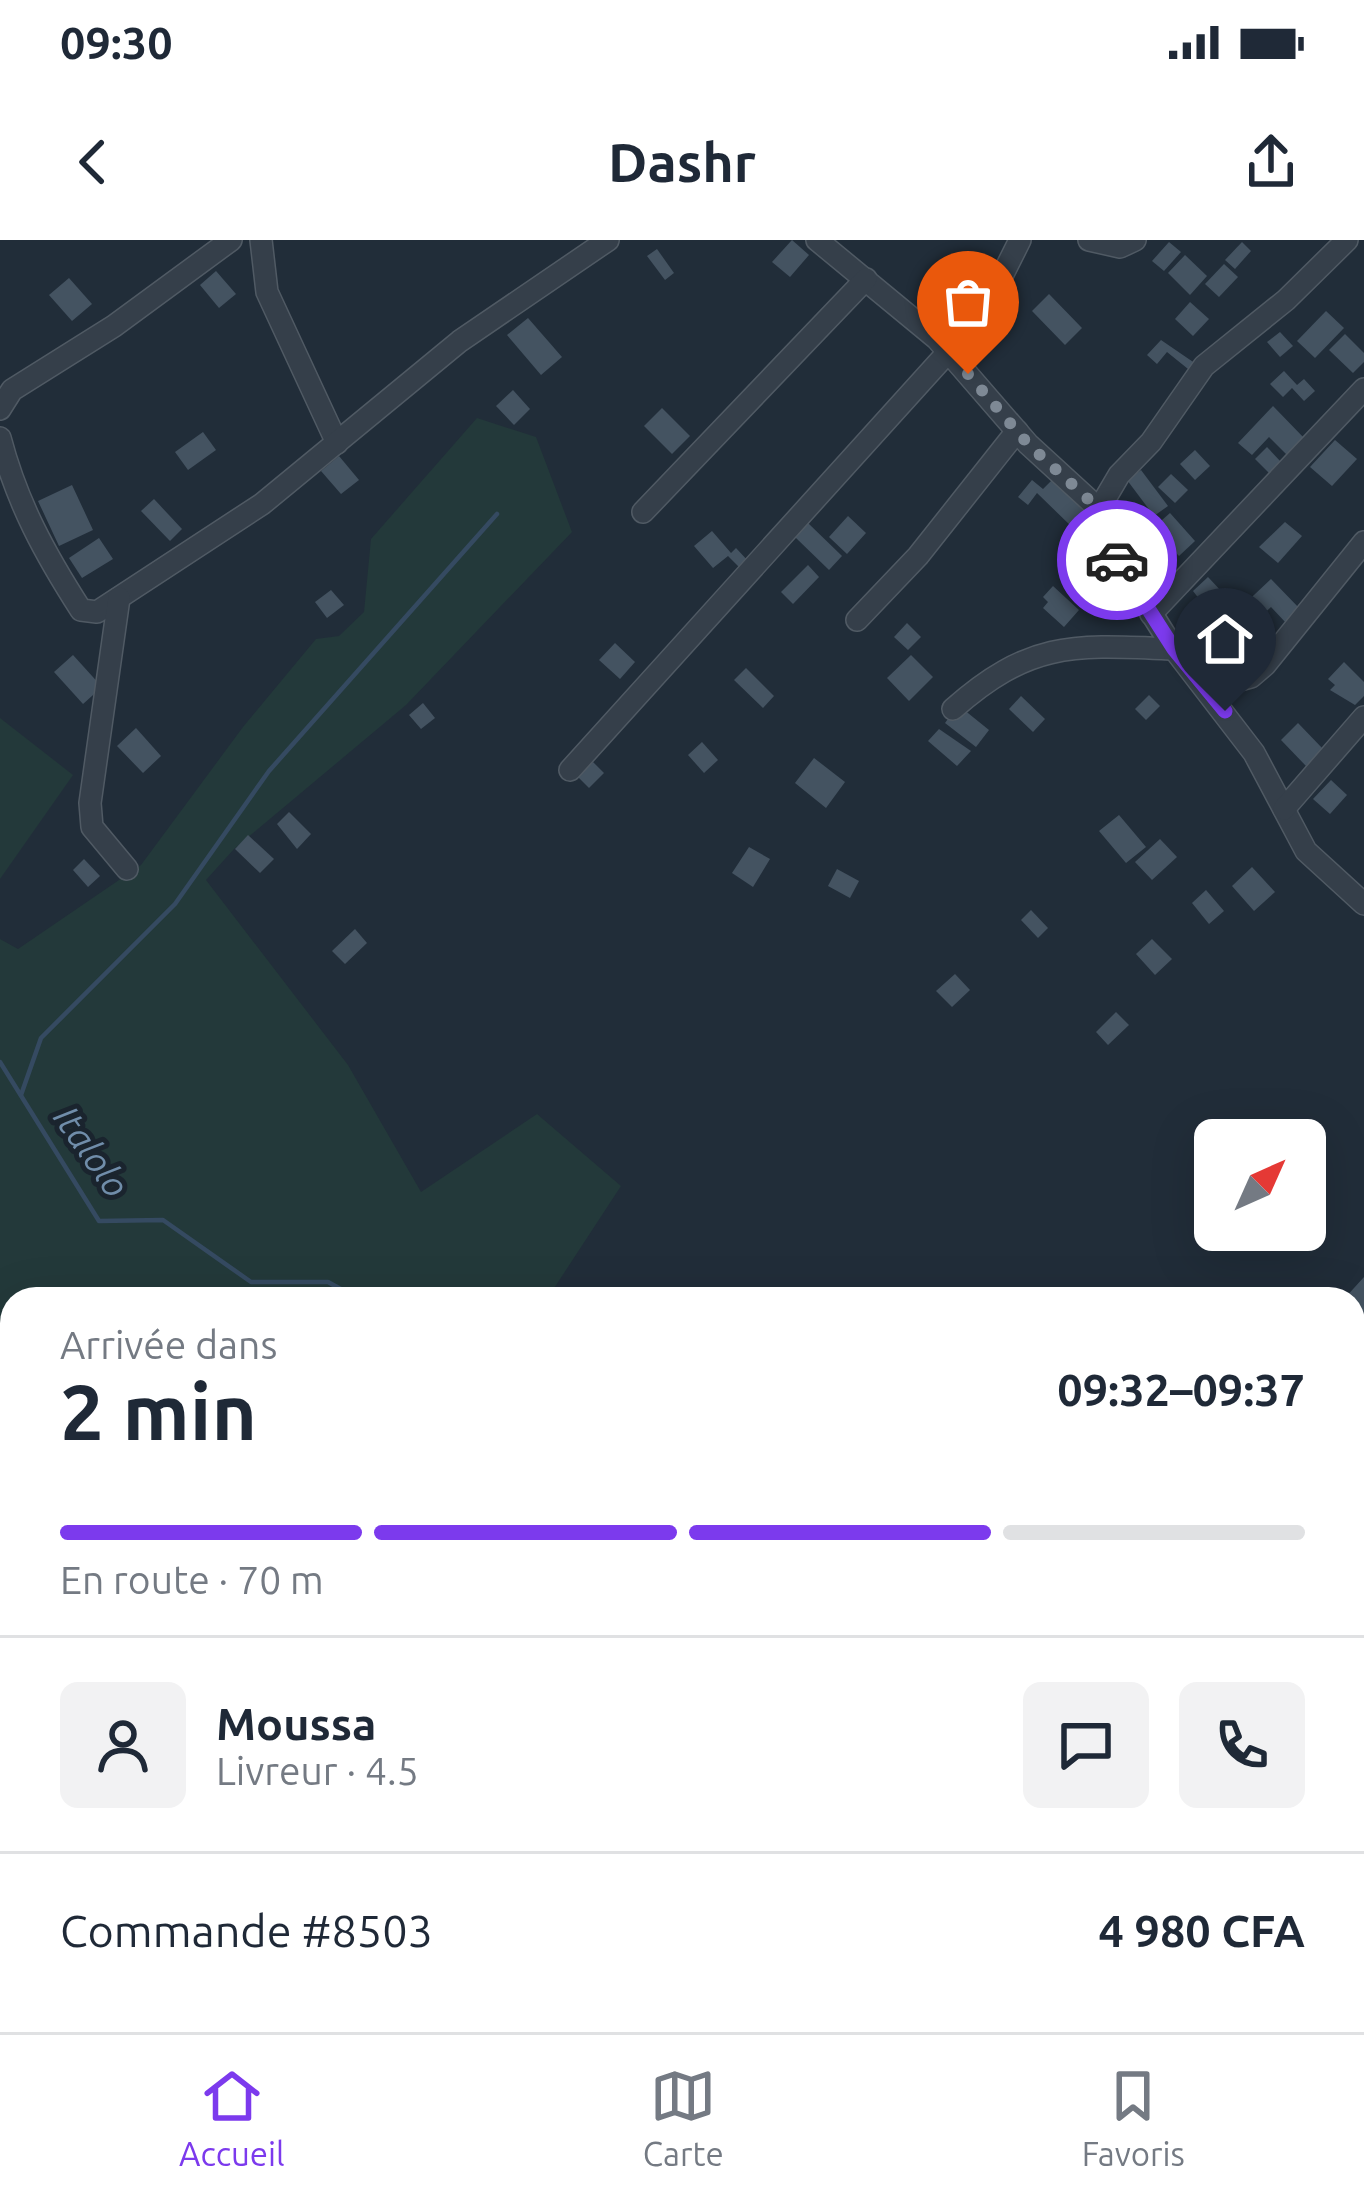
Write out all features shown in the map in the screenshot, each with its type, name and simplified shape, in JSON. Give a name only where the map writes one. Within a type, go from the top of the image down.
[{"type":"street","points":[[0,409],[12,391],[114,326],[231,240]]},
{"type":"street","points":[[261,240],[267,292],[337,443]]},
{"type":"street","points":[[0,438],[12,485],[32,530],[81,610],[97,612],[262,504],[460,341],[608,240]]},
{"type":"street","points":[[570,770],[949,351],[993,294],[1020,240]]},
{"type":"street","points":[[1089,240],[1110,247],[1135,240]]},
{"type":"street","points":[[1099,509],[1204,366],[1286,300],[1347,240]]},
{"type":"street","points":[[826,243],[949,351],[1017,431],[1099,509],[1110,548],[1174,649],[1254,753],[1306,850],[1363,901]]},
{"type":"street","points":[[643,512],[866,279]]},
{"type":"street","points":[[1151,614],[1364,389]]},
{"type":"street","points":[[857,620],[918,556],[1017,431]]},
{"type":"street","points":[[1208,689],[1251,677],[1265,665],[1364,542]]},
{"type":"street","points":[[118,598],[90,803],[92,827],[127,869]]},
{"type":"street","points":[[952,709],[1019,661],[1054,649],[1174,649]]},
{"type":"street","points":[[1284,809],[1364,717]]},
{"type":"green space","points":[[477,418],[536,437],[572,532],[406,705],[234,849],[206,880],[348,1065],[421,1192],[537,1114],[621,1186],[555,1287],[0,1287],[0,939],[18,949],[141,865],[243,727],[316,639],[339,636],[364,612],[371,539]]},
{"type":"green space","points":[[0,718],[73,775],[0,879]]},
{"type":"building","points":[[792,240],[809,255],[790,277],[772,262]]},
{"type":"building","points":[[1169,242],[1181,252],[1164,271],[1152,261]]},
{"type":"building","points":[[1242,242],[1251,251],[1235,269],[1225,260]]},
{"type":"building","points":[[657,249],[674,273],[665,280],[647,256]]},
{"type":"building","points":[[1185,255],[1207,276],[1190,295],[1168,273]]},
{"type":"building","points":[[1224,264],[1238,277],[1219,297],[1205,284]]},
{"type":"building","points":[[216,271],[236,294],[219,308],[200,285]]},
{"type":"building","points":[[69,278],[92,304],[72,321],[49,295]]},
{"type":"building","points":[[1049,294],[1082,328],[1065,345],[1032,311]]},
{"type":"building","points":[[1190,302],[1209,319],[1193,336],[1175,319]]},
{"type":"building","points":[[1326,311],[1344,328],[1315,358],[1297,341]]},
{"type":"building","points":[[528,318],[562,357],[541,375],[507,335]]},
{"type":"building","points":[[1280,332],[1293,346],[1280,357],[1267,342]]},
{"type":"building","points":[[1345,334],[1364,353],[1364,362],[1353,373],[1329,350]]},
{"type":"building","points":[[1161,340],[1199,366],[1193,373],[1167,352],[1157,364],[1147,355]]},
{"type":"building","points":[[1284,371],[1297,385],[1304,379],[1315,391],[1304,401],[1292,388],[1283,397],[1270,384]]},
{"type":"building","points":[[513,390],[530,409],[514,425],[496,406]]},
{"type":"building","points":[[1273,406],[1305,439],[1288,456],[1269,437],[1252,455],[1238,443]]},
{"type":"building","points":[[662,408],[690,436],[672,454],[644,426]]},
{"type":"building","points":[[203,432],[216,450],[188,470],[175,452]]},
{"type":"building","points":[[1335,440],[1357,459],[1332,486],[1310,467]]},
{"type":"building","points":[[1267,447],[1281,462],[1269,473],[1255,459]]},
{"type":"building","points":[[1195,450],[1210,466],[1195,480],[1180,464]]},
{"type":"building","points":[[339,456],[359,480],[341,494],[321,471]]},
{"type":"building","points":[[1141,470],[1168,506],[1154,516],[1127,480]]},
{"type":"building","points":[[1171,474],[1188,490],[1175,503],[1158,487]]},
{"type":"building","points":[[1054,478],[1090,512],[1074,529],[1037,493],[1028,505],[1018,497],[1032,480],[1043,489]]},
{"type":"building","points":[[72,485],[93,530],[59,546],[38,501]]},
{"type":"building","points":[[154,499],[182,529],[170,541],[141,511]]},
{"type":"building","points":[[1170,513],[1195,541],[1179,556],[1153,528]]},
{"type":"building","points":[[848,516],[866,533],[847,554],[829,537]]},
{"type":"building","points":[[1285,522],[1302,536],[1278,563],[1259,547]]},
{"type":"building","points":[[808,523],[842,556],[829,570],[795,537]]},
{"type":"building","points":[[712,531],[731,553],[736,548],[749,562],[742,570],[728,556],[713,568],[694,546]]},
{"type":"building","points":[[99,538],[113,559],[82,578],[69,558]]},
{"type":"building","points":[[808,565],[819,577],[793,604],[781,592]]},
{"type":"building","points":[[1208,577],[1238,609],[1220,626],[1193,591]]},
{"type":"building","points":[[1271,579],[1301,610],[1287,624],[1271,607],[1252,625],[1238,610]]},
{"type":"building","points":[[1053,586],[1079,610],[1064,627],[1043,608],[1048,602],[1043,597]]},
{"type":"building","points":[[331,590],[344,605],[327,618],[315,602]]},
{"type":"building","points":[[907,623],[921,637],[908,650],[894,637]]},
{"type":"building","points":[[615,643],[635,662],[620,679],[599,660]]},
{"type":"building","points":[[73,655],[102,687],[83,704],[54,672]]},
{"type":"building","points":[[911,655],[933,677],[909,701],[887,678]]},
{"type":"building","points":[[1344,662],[1364,682],[1364,696],[1355,705],[1330,690],[1335,685],[1328,679]]},
{"type":"building","points":[[746,668],[774,696],[763,708],[734,680]]},
{"type":"building","points":[[1149,695],[1160,706],[1146,720],[1135,709]]},
{"type":"building","points":[[1021,696],[1045,719],[1033,732],[1009,709]]},
{"type":"building","points":[[423,703],[435,718],[421,729],[409,715]]},
{"type":"building","points":[[958,705],[989,730],[976,747],[945,723]]},
{"type":"building","points":[[1298,723],[1323,749],[1306,766],[1281,740]]},
{"type":"building","points":[[136,728],[161,756],[143,773],[117,746]]},
{"type":"building","points":[[939,729],[971,751],[957,766],[928,741]]},
{"type":"building","points":[[702,742],[718,760],[704,773],[688,755]]},
{"type":"building","points":[[814,758],[845,782],[826,808],[795,783]]},
{"type":"building","points":[[593,762],[604,773],[589,788],[578,777]]},
{"type":"building","points":[[1331,780],[1347,795],[1330,814],[1313,799]]},
{"type":"building","points":[[289,812],[311,834],[297,849],[277,824]]},
{"type":"building","points":[[1119,815],[1146,847],[1126,863],[1099,831]]},
{"type":"building","points":[[248,835],[274,859],[260,873],[235,849]]},
{"type":"building","points":[[1160,839],[1177,857],[1152,880],[1135,862]]},
{"type":"building","points":[[749,847],[770,859],[753,887],[732,873]]},
{"type":"building","points":[[84,859],[100,876],[88,887],[73,870]]},
{"type":"building","points":[[1252,867],[1275,892],[1254,911],[1232,886]]},
{"type":"building","points":[[837,869],[859,881],[850,898],[828,886]]},
{"type":"building","points":[[1206,890],[1224,911],[1209,924],[1192,903]]},
{"type":"building","points":[[1031,910],[1048,928],[1038,938],[1021,920]]},
{"type":"building","points":[[355,929],[367,943],[345,964],[332,951]]},
{"type":"building","points":[[1152,939],[1172,959],[1155,975],[1136,954]]},
{"type":"building","points":[[955,974],[970,990],[952,1007],[936,991]]},
{"type":"building","points":[[1116,1012],[1129,1025],[1108,1045],[1096,1032]]},
{"type":"waterway","points":[[21,1095],[41,1038],[175,904],[269,771],[497,514]]},
{"type":"waterway","name":"Italolo","points":[[0,1062],[99,1221],[163,1220],[251,1282],[328,1282],[337,1287]]},
{"type":"way so far","points":[[968,374],[1028,444],[1099,509],[1117,560]]},
{"type":"route","points":[[1117,560],[1174,649],[1225,711]]}]
